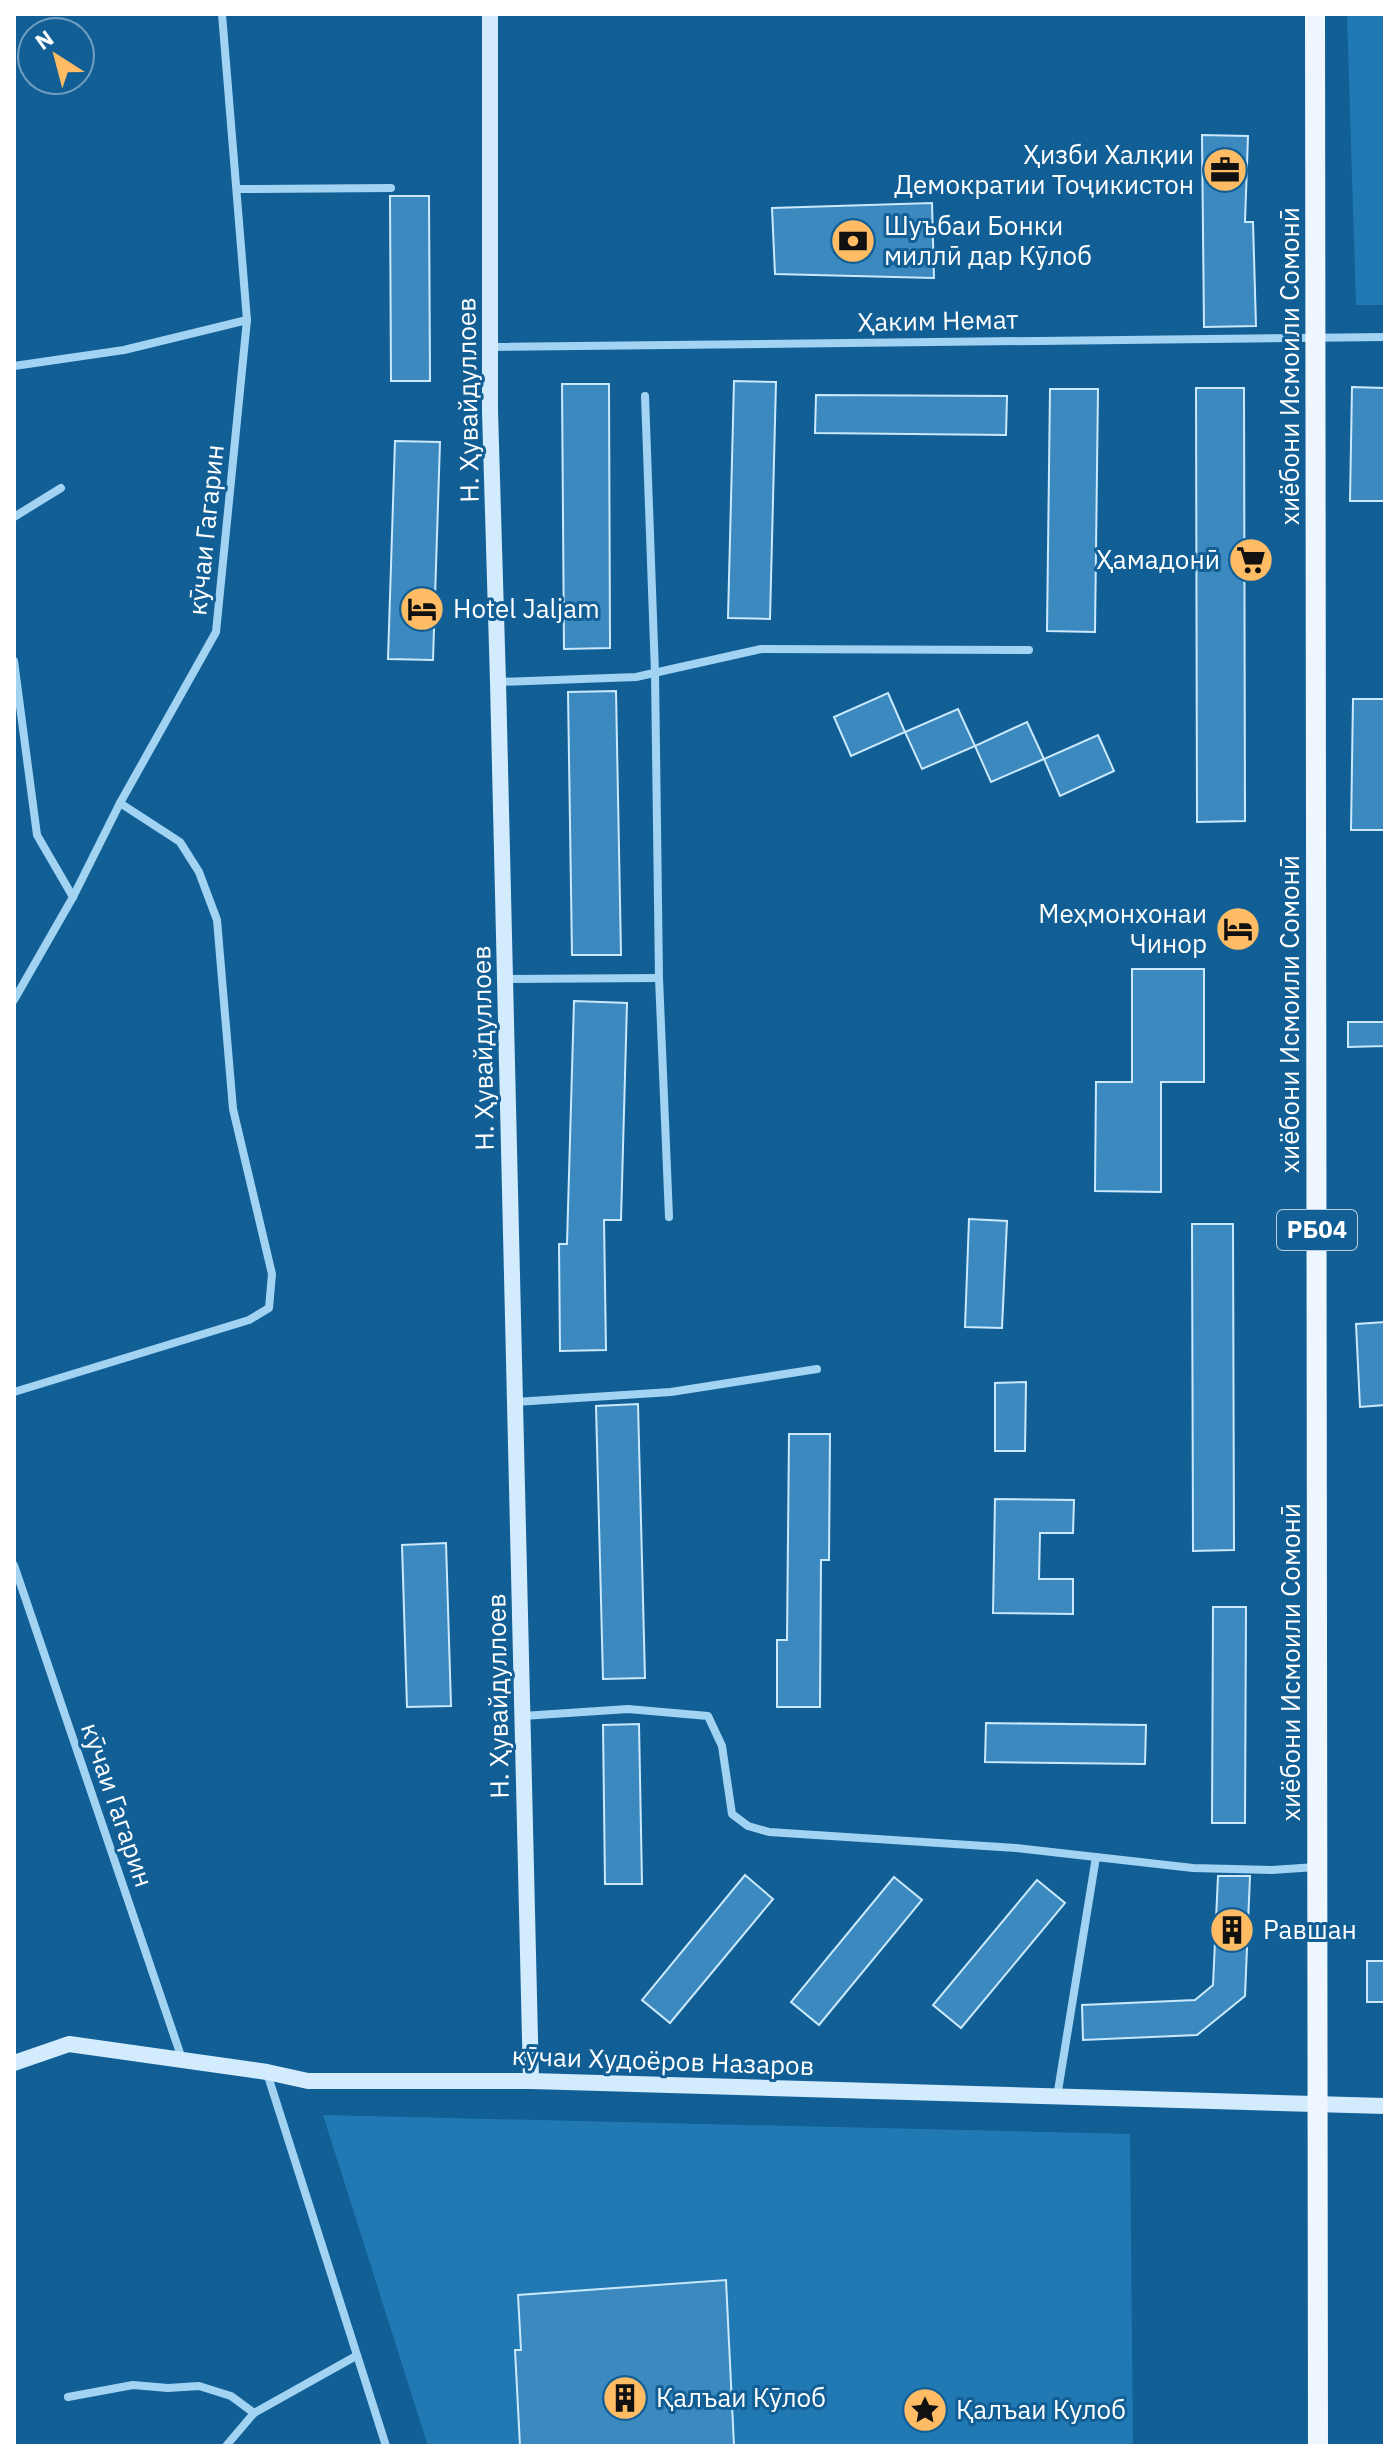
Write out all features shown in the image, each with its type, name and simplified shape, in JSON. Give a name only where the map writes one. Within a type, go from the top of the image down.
[{"type":"main road","name":"хиёбони Исмоили Сомонӣ","points":[[1315,14],[1318,2446]]},
{"type":"street","name":"кӯчаи Гагарин","points":[[14,1000],[216,632],[247,320],[222,14]]},
{"type":"street","name":"Н. Ҳувайдуллоев","points":[[490,14],[490,411],[531,2081]]},
{"type":"street","points":[[237,189],[391,188]]},
{"type":"street","points":[[14,366],[124,350],[247,320]]},
{"type":"street","name":"Ҳаким Немат","points":[[491,347],[1385,337]]},
{"type":"street","points":[[645,396],[655,673],[659,978],[669,1217]]},
{"type":"street","points":[[14,517],[61,488]]},
{"type":"street","points":[[498,682],[636,677],[761,649],[1029,650]]},
{"type":"street","points":[[14,661],[37,835],[73,897]]},
{"type":"street","points":[[14,1392],[249,1320],[269,1308],[272,1274],[233,1109],[217,920],[199,872],[180,842],[120,803]]},
{"type":"street","points":[[505,979],[659,978]]},
{"type":"street","points":[[515,1402],[671,1392],[817,1369]]},
{"type":"street","name":"кӯчаи Гагарин","points":[[14,1565],[182,2059]]},
{"type":"street","points":[[522,1716],[628,1709],[708,1716],[722,1746],[732,1814],[748,1826],[769,1832],[1016,1848],[1193,1868],[1272,1870],[1317,1867]]},
{"type":"street","points":[[1057,2097],[1096,1857]]},
{"type":"street","name":"кӯчаи Худоёров Назаров","points":[[14,2063],[69,2044],[267,2072],[308,2081],[531,2081],[1385,2106]]},
{"type":"street","points":[[267,2072],[386,2446]]},
{"type":"street","points":[[226,2446],[254,2413],[356,2356]]},
{"type":"street","points":[[68,2397],[133,2385],[168,2388],[199,2386],[231,2396],[254,2413]]},
{"type":"shaded area","points":[[1347,14],[1385,14],[1385,305],[1356,305]]},
{"type":"shaded area","points":[[323,2115],[1130,2134],[1133,2446],[428,2446]]},
{"type":"building","points":[[1202,135],[1248,136],[1245,222],[1253,222],[1256,326],[1204,327]]},
{"type":"building","points":[[390,196],[429,196],[430,381],[391,381]]},
{"type":"building","name":"Шуъбаи Бонки миллӣ дар Кӯлоб","points":[[932,203],[934,278],[775,274],[772,208]]},
{"type":"building","points":[[734,381],[776,382],[770,619],[728,618]]},
{"type":"building","points":[[562,384],[609,384],[610,648],[564,649]]},
{"type":"building","points":[[1352,387],[1385,388],[1385,501],[1350,501]]},
{"type":"building","points":[[1196,388],[1244,388],[1245,821],[1197,822]]},
{"type":"building","points":[[1050,389],[1098,389],[1095,632],[1047,631]]},
{"type":"building","points":[[816,395],[1007,396],[1006,435],[815,433]]},
{"type":"building","points":[[395,441],[440,442],[433,660],[388,659]]},
{"type":"building","points":[[616,691],[621,955],[572,955],[568,692]]},
{"type":"building","points":[[888,693],[905,732],[851,756],[834,717]]},
{"type":"building","points":[[1353,699],[1385,699],[1385,830],[1351,830]]},
{"type":"building","points":[[958,709],[975,746],[922,769],[905,732]]},
{"type":"building","points":[[1027,722],[1044,759],[991,782],[975,746]]},
{"type":"building","points":[[1098,735],[1114,771],[1060,796],[1044,759]]},
{"type":"building","points":[[1132,969],[1204,969],[1204,1082],[1161,1082],[1161,1192],[1095,1191],[1096,1082],[1132,1082]]},
{"type":"building","points":[[574,1001],[627,1003],[621,1220],[604,1220],[606,1350],[560,1351],[559,1244],[567,1244]]},
{"type":"building","points":[[1348,1022],[1385,1022],[1385,1046],[1348,1047]]},
{"type":"building","points":[[969,1219],[1007,1221],[1002,1328],[965,1327]]},
{"type":"building","points":[[1192,1224],[1233,1224],[1234,1550],[1193,1551]]},
{"type":"building","points":[[1385,1322],[1385,1405],[1360,1407],[1356,1324]]},
{"type":"building","points":[[1026,1382],[1025,1451],[995,1451],[995,1383]]},
{"type":"building","points":[[638,1404],[645,1678],[603,1679],[596,1406]]},
{"type":"building","points":[[789,1434],[830,1434],[829,1560],[821,1560],[820,1707],[777,1707],[777,1640],[787,1640]]},
{"type":"building","points":[[995,1499],[1074,1500],[1073,1533],[1040,1533],[1039,1579],[1073,1579],[1073,1614],[993,1613]]},
{"type":"building","points":[[446,1543],[451,1706],[407,1707],[402,1545]]},
{"type":"building","points":[[1213,1607],[1246,1607],[1245,1823],[1212,1823]]},
{"type":"building","points":[[986,1723],[1146,1725],[1145,1764],[985,1762]]},
{"type":"building","points":[[639,1724],[642,1884],[605,1884],[603,1725]]},
{"type":"building","points":[[745,1875],[773,1899],[670,2023],[642,2000]]},
{"type":"building","name":"Равшан","points":[[1218,1876],[1250,1876],[1245,1996],[1197,2035],[1083,2040],[1082,2005],[1195,2000],[1213,1985]]},
{"type":"building","points":[[894,1877],[922,1900],[819,2025],[791,2002]]},
{"type":"building","points":[[1037,1880],[1065,1903],[961,2028],[933,2005]]},
{"type":"building","points":[[1367,1961],[1385,1961],[1385,2002],[1367,2002]]},
{"type":"building","name":"Қалъаи Кӯлоб","points":[[726,2280],[734,2446],[520,2446],[515,2350],[521,2350],[518,2295]]},
{"type":"place","name":"Ҳизби Халқии Демократии Тоҷикистон","points":[[1225,170]]},
{"type":"place","name":"Шуъбаи Бонки миллӣ дар Кӯлоб","points":[[853,241]]},
{"type":"place","name":"Ҳамадонӣ","points":[[1251,560]]},
{"type":"place","name":"Hotel Jaljam","points":[[422,609]]},
{"type":"place","name":"Меҳмонхонаи Чинор","points":[[1238,929]]},
{"type":"place","name":"Равшан","points":[[1232,1930]]},
{"type":"place","name":"Қалъаи Кӯлоб","points":[[625,2398]]},
{"type":"place","name":"Қалъаи Кулоб","points":[[925,2410]]}]
